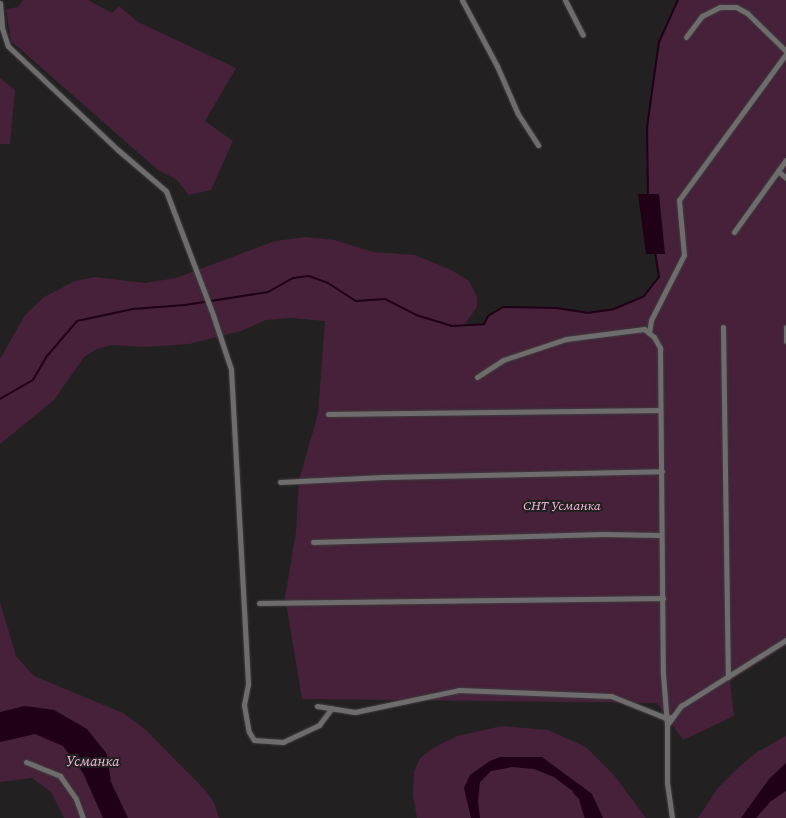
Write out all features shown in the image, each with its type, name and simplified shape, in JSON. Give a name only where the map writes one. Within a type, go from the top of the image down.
[{"type":"street","points":[[462,0],[497,66],[518,114],[538,145]]},
{"type":"street","points":[[565,0],[584,34]]},
{"type":"street","points":[[0,3],[2,28],[8,46],[118,150],[166,191],[215,322],[231,369],[248,684],[244,705],[249,732],[254,740],[283,742],[319,725],[332,708]]},
{"type":"street","points":[[649,333],[651,320],[684,255],[679,200],[786,52],[747,13],[736,7],[720,7],[702,16],[686,37]]},
{"type":"street","points":[[734,232],[786,160]]},
{"type":"street","points":[[778,170],[786,178]]},
{"type":"street","points":[[723,327],[728,678]]},
{"type":"street","points":[[786,327],[786,341]]},
{"type":"street","points":[[477,377],[503,360],[566,339],[644,329],[649,333],[660,348],[663,674],[667,725],[666,782],[672,818]]},
{"type":"street","points":[[328,414],[660,410]]},
{"type":"street","points":[[280,482],[383,477],[662,471]]},
{"type":"street","points":[[312,542],[595,534],[661,535]]},
{"type":"street","points":[[259,603],[663,598]]},
{"type":"street","points":[[667,725],[681,706],[728,678],[786,640]]},
{"type":"street","points":[[317,706],[355,712],[458,690],[611,696],[666,718],[672,717]]},
{"type":"street","points":[[26,762],[60,776],[76,799],[84,818]]},
{"type":"green space","points":[[23,0],[88,0],[112,13],[119,6],[138,22],[236,68],[205,121],[233,141],[211,190],[189,195],[176,179],[158,170],[11,41],[6,9],[18,7]]},
{"type":"green space","name":"СНТ Усманка","points":[[678,0],[786,0],[786,645],[730,681],[734,716],[683,740],[657,703],[302,699],[285,597],[296,532],[299,480],[318,414],[325,321],[290,318],[266,320],[241,331],[189,344],[143,347],[112,345],[97,349],[84,357],[54,400],[0,444],[0,359],[25,315],[44,297],[75,281],[95,277],[145,283],[176,278],[275,241],[305,237],[335,240],[373,252],[415,255],[451,270],[469,281],[477,297],[477,307],[464,325],[483,324],[488,316],[503,307],[557,308],[587,313],[614,309],[644,296],[659,276],[652,239],[646,158],[650,105],[659,42]]},
{"type":"green space","points":[[0,78],[15,90],[10,144],[0,144]]},
{"type":"green space","points":[[0,602],[16,656],[34,676],[123,713],[146,730],[206,791],[214,803],[219,818],[64,818],[51,792],[32,778],[0,782]]},
{"type":"green space","points":[[502,726],[548,730],[586,747],[614,775],[646,818],[417,818],[413,796],[414,772],[420,758],[433,748],[457,736]]},
{"type":"green space","points":[[786,736],[786,818],[698,818],[717,789],[740,766],[757,752]]},
{"type":"water","points":[[638,194],[659,194],[665,254],[646,254]]},
{"type":"water","name":"Усманка","points":[[25,706],[54,710],[87,729],[107,754],[111,782],[128,818],[103,818],[83,773],[63,746],[35,734],[0,742],[0,712]]},
{"type":"water","points":[[500,757],[542,757],[592,794],[603,818],[592,818],[587,802],[554,777],[534,769],[512,767],[491,771],[480,782],[478,801],[480,818],[471,818],[464,788],[470,775],[490,761]]},
{"type":"water","points":[[786,763],[786,791],[771,801],[756,818],[741,818],[769,779]]},
{"type":"waterway","points":[[648,196],[647,127],[659,42],[678,0]]},
{"type":"waterway","points":[[0,399],[33,380],[47,356],[77,321],[133,309],[185,305],[268,292],[293,278],[309,276],[328,283],[356,301],[385,299],[416,315],[451,326],[484,324],[488,316],[503,307],[557,308],[587,313],[614,309],[644,296],[659,277],[655,252]]},
{"type":"waterway","name":"Усманка","points":[[578,790],[583,795],[590,818]]}]
